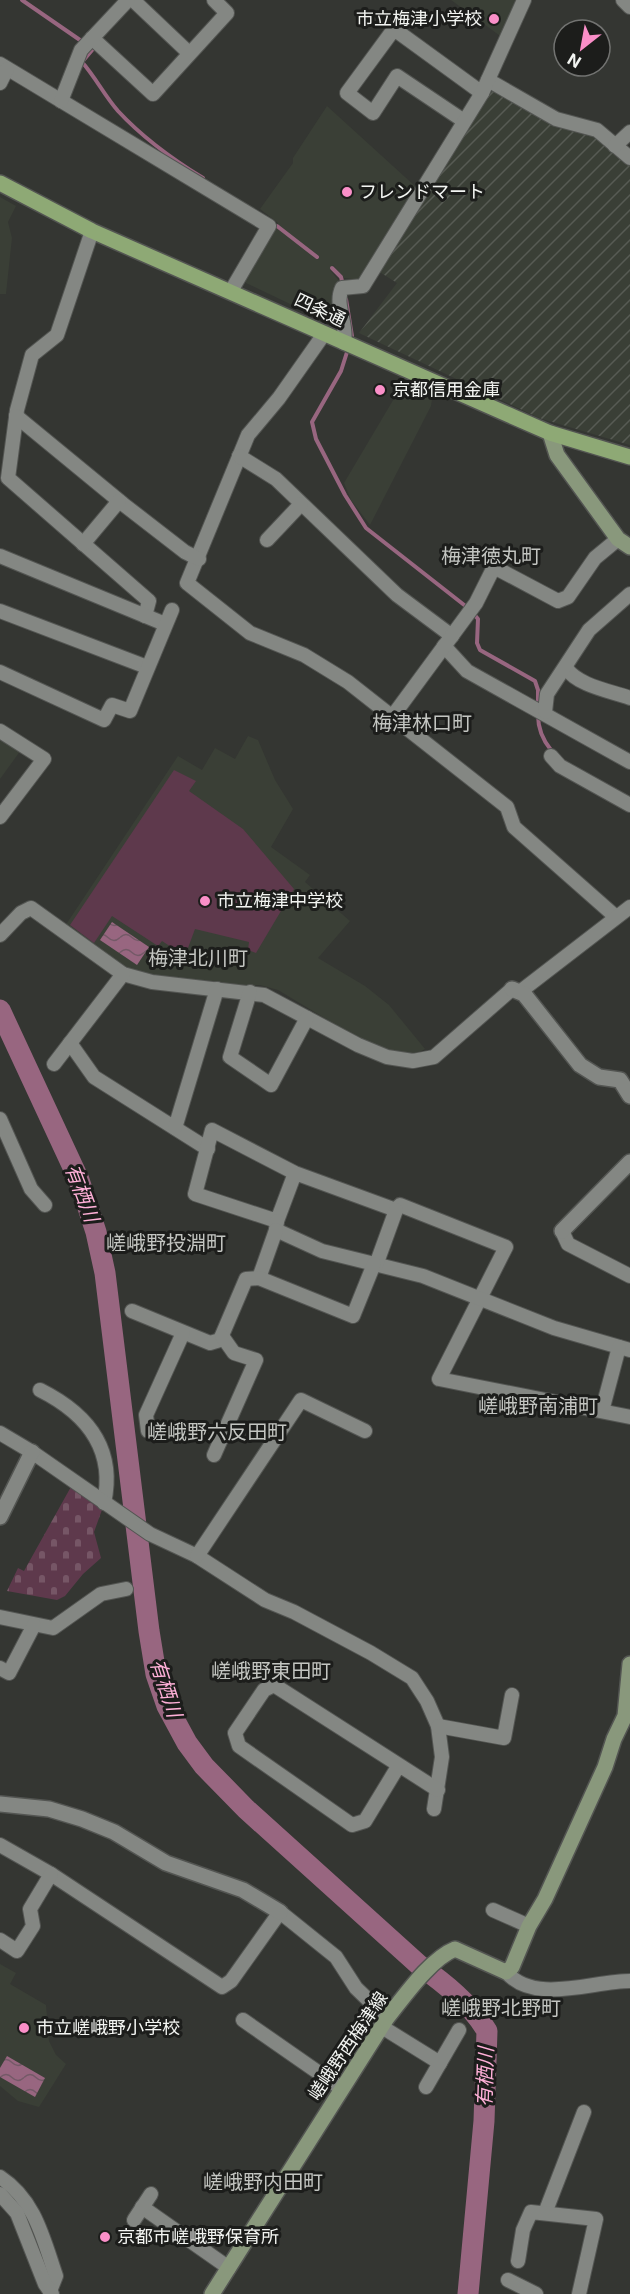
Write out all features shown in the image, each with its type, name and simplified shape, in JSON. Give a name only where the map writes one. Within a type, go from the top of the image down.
[{"type":"main road","name":"四条通","points":[[0,183],[93,231],[550,433],[630,457]]},
{"type":"main road","points":[[550,433],[557,455],[624,543]]},
{"type":"main road","points":[[506,1972],[512,1967],[529,1926],[574,1840],[605,1767],[614,1739],[625,1716],[630,1665]]},
{"type":"main road","name":"嵯峨野西梅津線","points":[[212,2294],[384,2022],[416,1983],[446,1953],[455,1949],[506,1972]]},
{"type":"street","points":[[61,101],[81,50],[128,0]]},
{"type":"street","points":[[133,0],[189,53]]},
{"type":"street","points":[[92,39],[153,94],[227,13],[214,0]]},
{"type":"street","points":[[344,343],[346,333],[338,296],[342,288],[363,285],[482,93],[524,0]]},
{"type":"street","points":[[623,0],[630,7]]},
{"type":"street","points":[[464,121],[397,76],[373,113],[347,93],[394,29],[482,93]]},
{"type":"street","points":[[0,83],[4,67],[269,226],[231,291]]},
{"type":"street","points":[[488,80],[556,119],[597,130],[630,158]]},
{"type":"street","points":[[615,146],[630,132]]},
{"type":"street","points":[[93,231],[57,335],[32,356],[16,416],[8,478],[149,602],[145,616]]},
{"type":"street","points":[[324,334],[279,398],[248,435],[199,559],[187,583],[250,633],[304,655],[348,682],[507,807],[514,827],[616,917]]},
{"type":"street","points":[[16,416],[119,501],[185,552],[199,559]]},
{"type":"street","points":[[239,456],[276,479],[396,595],[448,641],[467,671],[630,762]]},
{"type":"street","points":[[84,544],[119,501]]},
{"type":"street","points":[[267,540],[301,504]]},
{"type":"street","points":[[392,717],[477,603],[494,567],[558,601],[568,597],[595,558],[624,543]]},
{"type":"street","points":[[0,556],[165,624]]},
{"type":"street","points":[[544,712],[547,694],[589,630],[630,594]]},
{"type":"street","points":[[0,672],[104,720],[112,705],[130,711],[172,610]]},
{"type":"street","points":[[0,611],[147,667]]},
{"type":"street","points":[[566,668],[569,674],[630,698]]},
{"type":"street","points":[[0,731],[44,759],[0,817]]},
{"type":"street","points":[[551,756],[560,766],[630,805]]},
{"type":"street","points":[[0,935],[21,913],[31,908],[123,974],[152,982],[264,995],[387,1057],[413,1061],[434,1057],[516,990],[630,907]]},
{"type":"street","points":[[54,1064],[123,974]]},
{"type":"street","points":[[175,1128],[217,989]]},
{"type":"street","points":[[516,990],[580,1065],[599,1077],[620,1080],[630,1096]]},
{"type":"street","points":[[250,992],[230,1057],[271,1085],[307,1018]]},
{"type":"street","points":[[70,1043],[94,1077],[208,1149]]},
{"type":"street","points":[[0,1119],[31,1189],[45,1205]]},
{"type":"street","points":[[396,1210],[295,1173],[212,1130],[195,1194],[276,1225],[322,1251],[423,1276],[554,1328],[624,1348],[602,1411]]},
{"type":"street","points":[[630,1162],[562,1231],[568,1244],[630,1276]]},
{"type":"street","points":[[259,1278],[295,1173]]},
{"type":"street","points":[[132,1311],[210,1343],[220,1340],[246,1279],[259,1278],[353,1316],[400,1205],[507,1247],[439,1380],[630,1417]]},
{"type":"street","points":[[148,1431],[146,1415],[183,1333]]},
{"type":"street","points":[[214,1455],[256,1360],[234,1353],[222,1336]]},
{"type":"street","points":[[40,1390],[61,1400],[89,1426],[100,1440],[107,1489],[104,1503]]},
{"type":"street","points":[[197,1556],[301,1400],[365,1431]]},
{"type":"street","points":[[0,1433],[32,1452],[150,1534],[197,1556],[265,1600],[294,1612],[402,1670],[412,1678],[427,1701],[438,1726],[442,1757],[434,1809]]},
{"type":"street","points":[[0,1517],[32,1452]]},
{"type":"street","points":[[0,1617],[53,1628],[101,1594],[126,1590]]},
{"type":"street","points":[[0,1668],[9,1673],[34,1625]]},
{"type":"street","points":[[399,1765],[365,1821],[352,1825],[239,1746],[235,1733],[264,1690],[274,1685],[399,1765],[438,1790]]},
{"type":"street","points":[[438,1726],[504,1738],[512,1695]]},
{"type":"street","points":[[0,1804],[49,1809],[82,1819],[114,1832],[166,1863],[243,1890],[280,1912],[336,1957],[356,1988],[384,2022],[440,2063]]},
{"type":"street","points":[[0,1845],[51,1874],[222,1987],[231,1982],[280,1912]]},
{"type":"street","points":[[0,1940],[17,1951],[33,1926],[30,1909],[51,1874]]},
{"type":"street","points":[[493,1910],[529,1926]]},
{"type":"street","points":[[506,1972],[514,1981],[536,1987],[567,1989],[630,1981]]},
{"type":"street","points":[[243,2020],[342,2089]]},
{"type":"street","points":[[426,2087],[459,2030]]},
{"type":"street","points":[[545,2213],[584,2112]]},
{"type":"street","points":[[0,2177],[19,2192],[32,2209],[56,2276],[51,2293]]},
{"type":"street","points":[[0,2194],[17,2213],[51,2293]]},
{"type":"street","points":[[134,2220],[151,2194]]},
{"type":"street","points":[[142,2207],[229,2268]]},
{"type":"street","points":[[518,2261],[523,2230],[531,2212],[597,2219],[579,2294]]},
{"type":"street","points":[[508,2280],[536,2294]]},
{"type":"shaded area","name":"市立梅津小学校","points":[[451,0],[520,0],[503,38]]},
{"type":"shaded area","points":[[491,88],[592,133],[630,166],[630,445],[539,418],[359,333],[397,283],[378,271]]},
{"type":"shaded area","points":[[327,106],[416,187],[359,280],[344,278],[333,265],[330,270],[340,282],[332,292],[339,321],[336,326],[246,283],[245,279],[278,223],[260,209],[293,163],[293,158]]},
{"type":"shaded area","points":[[0,197],[16,206],[8,222],[12,238],[6,294],[0,294]]},
{"type":"shaded area","points":[[405,380],[433,393],[431,406],[370,525],[351,500],[344,483]]},
{"type":"shaded area","points":[[0,736],[21,750],[0,779]]},
{"type":"shaded area","name":"市立梅津中学校","points":[[248,736],[258,740],[275,780],[293,809],[271,847],[310,875],[305,882],[350,921],[318,958],[365,986],[389,1005],[425,1049],[412,1056],[393,1053],[356,1037],[278,990],[260,985],[242,986],[210,981],[151,977],[124,967],[65,926],[178,756],[202,770],[215,748],[235,759]]},
{"type":"shaded area","name":"市立嵯峨野小学校","points":[[0,1964],[16,1973],[10,1984],[46,2005],[49,2041],[56,2055],[66,2064],[39,2107],[18,2101],[0,2086]]},
{"type":"green space","points":[[174,770],[196,781],[189,791],[243,829],[294,889],[256,953],[248,950],[249,942],[195,929],[185,956],[162,941],[158,946],[112,916],[94,943],[70,925]]},
{"type":"green space","points":[[72,1485],[103,1507],[94,1532],[101,1558],[83,1574],[65,1596],[57,1600],[7,1591],[18,1568],[24,1571]]},
{"type":"water","points":[[112,922],[149,947],[137,965],[100,940]]},
{"type":"water","points":[[7,2056],[45,2078],[35,2097],[0,2077],[0,2068]]},
{"type":"waterway","points":[[22,0],[93,49],[82,62],[118,111],[158,148],[203,178]]},
{"type":"waterway","points":[[277,226],[317,257]]},
{"type":"waterway","points":[[332,268],[341,277],[343,285]]},
{"type":"waterway","points":[[346,299],[351,341]]},
{"type":"waterway","points":[[348,349],[341,371],[312,422],[316,439],[345,495],[366,528],[468,608]]},
{"type":"waterway","points":[[473,613],[478,619],[477,643],[480,650],[535,681],[538,690],[538,708]]},
{"type":"waterway","points":[[538,715],[541,734],[551,750]]},
{"type":"waterway","name":"有栖川","points":[[0,1010],[79,1180],[96,1232],[105,1273],[149,1631],[156,1674],[167,1706],[187,1743],[204,1766],[246,1809],[419,1965],[456,1995],[481,2021],[487,2031],[484,2121],[468,2294]]},
{"type":"place","name":"市立梅津小学校","points":[[494,19]]},
{"type":"place","name":"フレンドマート","points":[[347,192]]},
{"type":"place","name":"京都信用金庫","points":[[380,390]]},
{"type":"place","name":"市立梅津中学校","points":[[205,901]]},
{"type":"place","name":"市立嵯峨野小学校","points":[[24,2028]]},
{"type":"place","name":"京都市嵯峨野保育所","points":[[105,2237]]},
{"type":"district","name":"梅津徳丸町","points":[[491,556]]},
{"type":"district","name":"梅津林口町","points":[[422,723]]},
{"type":"district","name":"梅津北川町","points":[[198,958]]},
{"type":"district","name":"嵯峨野投淵町","points":[[166,1243]]},
{"type":"district","name":"嵯峨野南浦町","points":[[538,1406]]},
{"type":"district","name":"嵯峨野六反田町","points":[[217,1432]]},
{"type":"district","name":"嵯峨野東田町","points":[[271,1671]]},
{"type":"district","name":"嵯峨野北野町","points":[[501,2008]]},
{"type":"district","name":"嵯峨野内田町","points":[[263,2182]]}]
